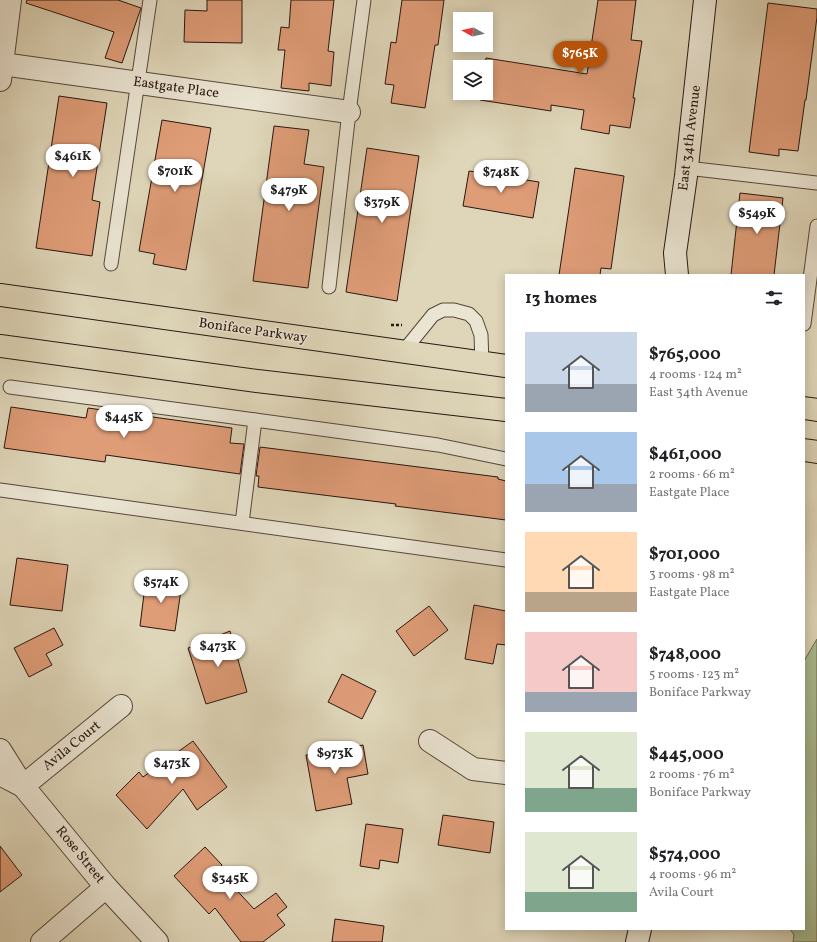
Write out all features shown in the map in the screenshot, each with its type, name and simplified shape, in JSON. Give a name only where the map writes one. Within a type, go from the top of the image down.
[{"type":"main road","name":"Boniface Parkway","points":[[0,295],[505,366]]},
{"type":"main road","points":[[0,346],[257,381],[505,410]]},
{"type":"main road","points":[[805,408],[817,410]]},
{"type":"main road","points":[[805,450],[817,452]]},
{"type":"street","points":[[1,72],[10,0]]},
{"type":"street","name":"East 34th Avenue","points":[[677,274],[675,253],[705,0]]},
{"type":"street","name":"Eastgate Place","points":[[1,72],[138,82],[349,112]]},
{"type":"street","name":"Avila Court","points":[[23,786],[121,706]]},
{"type":"street","points":[[430,741],[473,769],[505,773]]},
{"type":"street","points":[[0,750],[23,786]]},
{"type":"street","name":"Rose Street","points":[[0,774],[23,786],[106,887],[156,942]]},
{"type":"street","points":[[42,942],[106,887]]},
{"type":"street","points":[[638,942],[640,930]]},
{"type":"lane","points":[[111,264],[150,0]]},
{"type":"lane","points":[[329,287],[349,112],[364,0]]},
{"type":"lane","points":[[686,168],[817,184]]},
{"type":"lane","points":[[805,316],[817,226]]},
{"type":"lane","points":[[403,352],[433,315],[443,310],[454,310],[468,314],[476,321],[481,335],[482,363]]},
{"type":"lane","points":[[10,387],[438,445],[505,459]]},
{"type":"lane","points":[[242,523],[255,420]]},
{"type":"lane","points":[[0,490],[505,560]]},
{"type":"green space","points":[[817,639],[817,942],[793,942],[794,935],[791,930],[805,930],[805,659]]},
{"type":"building","points":[[27,0],[118,0],[141,8],[122,63],[105,58],[114,32],[26,3]]},
{"type":"building","points":[[207,0],[242,0],[242,43],[184,42],[185,10],[207,11]]},
{"type":"building","points":[[291,0],[334,0],[328,51],[334,52],[331,86],[309,83],[309,91],[281,88],[285,50],[278,50],[281,27],[289,28]]},
{"type":"building","points":[[402,0],[444,0],[438,45],[435,45],[425,108],[391,103],[394,85],[385,84],[391,42],[396,43]]},
{"type":"building","points":[[598,0],[636,0],[631,40],[642,41],[630,128],[610,125],[609,134],[581,129],[584,110],[551,105],[551,111],[480,100],[493,100],[493,60],[486,60],[486,58],[587,74]]},
{"type":"building","points":[[768,3],[817,9],[798,151],[779,149],[779,156],[749,152]]},
{"type":"building","points":[[59,96],[107,103],[92,200],[100,202],[92,256],[36,248]]},
{"type":"building","points":[[162,120],[211,128],[186,270],[153,264],[155,254],[139,251]]},
{"type":"building","points":[[274,126],[309,130],[304,164],[324,167],[308,288],[253,281]]},
{"type":"building","points":[[367,148],[419,156],[397,301],[346,292]]},
{"type":"building","points":[[575,168],[624,176],[611,269],[601,268],[600,274],[559,274]]},
{"type":"building","points":[[469,171],[539,182],[533,218],[463,206]]},
{"type":"building","points":[[740,193],[783,198],[774,274],[731,274]]},
{"type":"building","points":[[11,407],[86,418],[88,408],[232,428],[230,443],[244,444],[240,474],[106,455],[105,462],[4,448]]},
{"type":"building","points":[[260,447],[498,477],[498,479],[505,481],[505,520],[395,506],[396,504],[258,487],[259,476],[256,476]]},
{"type":"building","points":[[17,558],[68,565],[62,611],[10,605]]},
{"type":"building","points":[[146,578],[182,583],[175,631],[140,626]]},
{"type":"building","points":[[474,605],[505,611],[505,645],[497,644],[493,664],[465,659]]},
{"type":"building","points":[[429,606],[448,630],[414,656],[396,631]]},
{"type":"building","points":[[54,628],[63,645],[46,654],[52,665],[29,677],[14,648]]},
{"type":"building","points":[[230,631],[247,692],[206,704],[188,648]]},
{"type":"building","points":[[342,674],[376,691],[362,719],[328,702]]},
{"type":"building","points":[[193,741],[227,787],[197,810],[183,789],[147,829],[116,795],[139,772],[143,777]]},
{"type":"building","points":[[363,745],[368,774],[347,778],[352,804],[316,811],[306,755]]},
{"type":"building","points":[[443,815],[494,822],[490,853],[438,845]]},
{"type":"building","points":[[366,824],[403,829],[398,863],[380,860],[379,869],[360,866]]},
{"type":"building","points":[[0,846],[22,875],[0,892]]},
{"type":"building","points":[[205,847],[222,865],[218,870],[254,909],[276,893],[287,907],[277,915],[285,925],[263,942],[241,942],[215,908],[209,914],[174,876]]},
{"type":"building","points":[[335,919],[384,926],[382,942],[332,942]]}]
